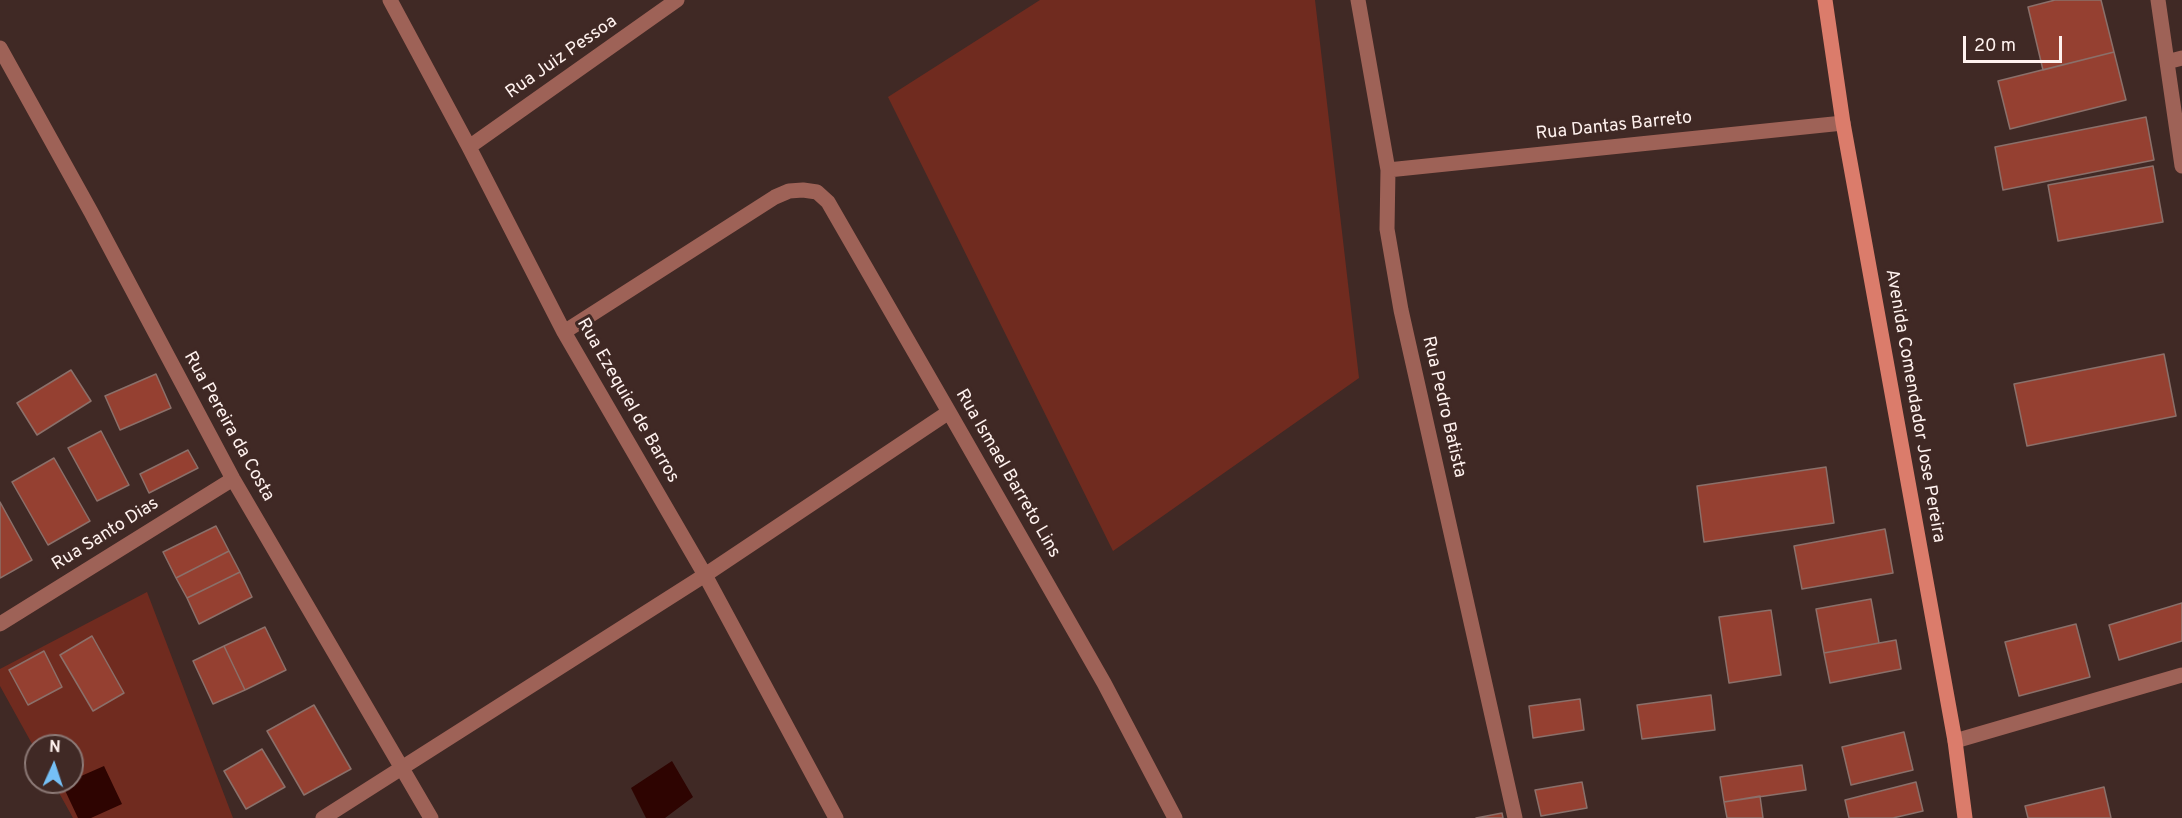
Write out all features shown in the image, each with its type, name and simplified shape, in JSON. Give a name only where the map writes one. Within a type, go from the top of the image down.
[{"type":"street","name":"Rua Ezequiel de Barros","points":[[390,0],[564,332],[705,575],[836,818]]},
{"type":"street","name":"Rua Juiz Pessoa","points":[[469,147],[677,0]]},
{"type":"street","name":"Rua Pedro Batista","points":[[1358,0],[1388,170],[1387,229],[1401,310],[1515,818]]},
{"type":"street","name":"Avenida Comendador Jose Pereira","points":[[1825,0],[1843,123],[1955,741],[1965,818]]},
{"type":"street","points":[[2158,0],[2175,60],[2182,166]]},
{"type":"street","name":"Rua Pereira da Costa","points":[[0,48],[91,212],[233,479],[431,818]]},
{"type":"street","name":"Rua Dantas Barreto","points":[[1388,170],[1843,123]]},
{"type":"street","name":"Rua Ismael Barreto Lins","points":[[564,332],[775,196],[789,191],[817,192],[828,202],[1104,683],[1175,818]]},
{"type":"street","points":[[323,818],[705,575],[949,412]]},
{"type":"street","name":"Rua Santo Dias","points":[[0,624],[233,479]]},
{"type":"street","points":[[1955,741],[2182,675]]},
{"type":"shaded area","points":[[1040,0],[1315,0],[1359,378],[1113,551],[888,97]]},
{"type":"shaded area","points":[[147,592],[233,818],[73,818],[60,794],[84,794],[84,734],[27,734],[0,686],[0,669]]},
{"type":"shaded area","points":[[672,761],[693,797],[665,818],[646,818],[631,788]]},
{"type":"shaded area","points":[[104,766],[122,804],[91,818],[78,818],[67,794],[84,794],[84,775]]},
{"type":"building","points":[[2055,0],[2101,0],[2114,52],[2043,70],[2028,7]]},
{"type":"building","points":[[2114,52],[2126,100],[2010,129],[1998,81]]},
{"type":"building","points":[[2146,117],[2154,160],[2003,190],[1995,147]]},
{"type":"building","points":[[2153,166],[2163,222],[2058,241],[2048,185]]},
{"type":"building","points":[[2164,354],[2176,416],[2027,446],[2014,384]]},
{"type":"building","points":[[71,370],[91,401],[37,435],[17,403]]},
{"type":"building","points":[[156,374],[171,408],[120,430],[105,396]]},
{"type":"building","points":[[101,431],[129,485],[97,501],[68,448]]},
{"type":"building","points":[[188,450],[198,468],[149,493],[140,474]]},
{"type":"building","points":[[54,458],[90,521],[48,545],[12,482]]},
{"type":"building","points":[[1826,467],[1834,523],[1704,542],[1697,486]]},
{"type":"building","points":[[0,502],[32,560],[0,578]]},
{"type":"building","points":[[216,526],[229,551],[176,578],[163,552]]},
{"type":"building","points":[[1885,529],[1893,573],[1802,589],[1794,546]]},
{"type":"building","points":[[229,551],[240,572],[187,598],[176,578]]},
{"type":"building","points":[[240,572],[252,597],[199,624],[187,598]]},
{"type":"building","points":[[1871,599],[1879,643],[1824,653],[1816,609]]},
{"type":"building","points":[[2182,603],[2182,641],[2119,660],[2109,625]]},
{"type":"building","points":[[1771,610],[1781,675],[1729,683],[1719,617]]},
{"type":"building","points":[[2076,624],[2090,677],[2019,696],[2005,642]]},
{"type":"building","points":[[265,627],[286,670],[245,690],[224,646]]},
{"type":"building","points":[[92,636],[124,693],[93,711],[60,655]]},
{"type":"building","points":[[1896,640],[1901,669],[1830,683],[1824,653]]},
{"type":"building","points":[[224,646],[245,690],[213,704],[193,661]]},
{"type":"building","points":[[44,651],[62,687],[28,705],[9,670]]},
{"type":"building","points":[[1711,695],[1715,730],[1642,739],[1637,705]]},
{"type":"building","points":[[1580,699],[1584,730],[1533,738],[1529,706]]},
{"type":"building","points":[[314,705],[351,769],[304,795],[267,731]]},
{"type":"building","points":[[1904,732],[1913,770],[1851,785],[1842,747]]},
{"type":"building","points":[[262,749],[285,787],[246,809],[224,771]]},
{"type":"building","points":[[1802,765],[1806,790],[1724,802],[1720,777]]},
{"type":"building","points":[[1582,782],[1587,808],[1541,816],[1535,790]]},
{"type":"building","points":[[1916,782],[1923,811],[1893,818],[1849,818],[1845,800]]},
{"type":"building","points":[[2104,787],[2111,818],[2028,818],[2025,806]]},
{"type":"building","points":[[1760,796],[1763,818],[1727,818],[1724,802]]},
{"type":"building","points":[[1502,813],[1503,818],[1476,818]]}]
